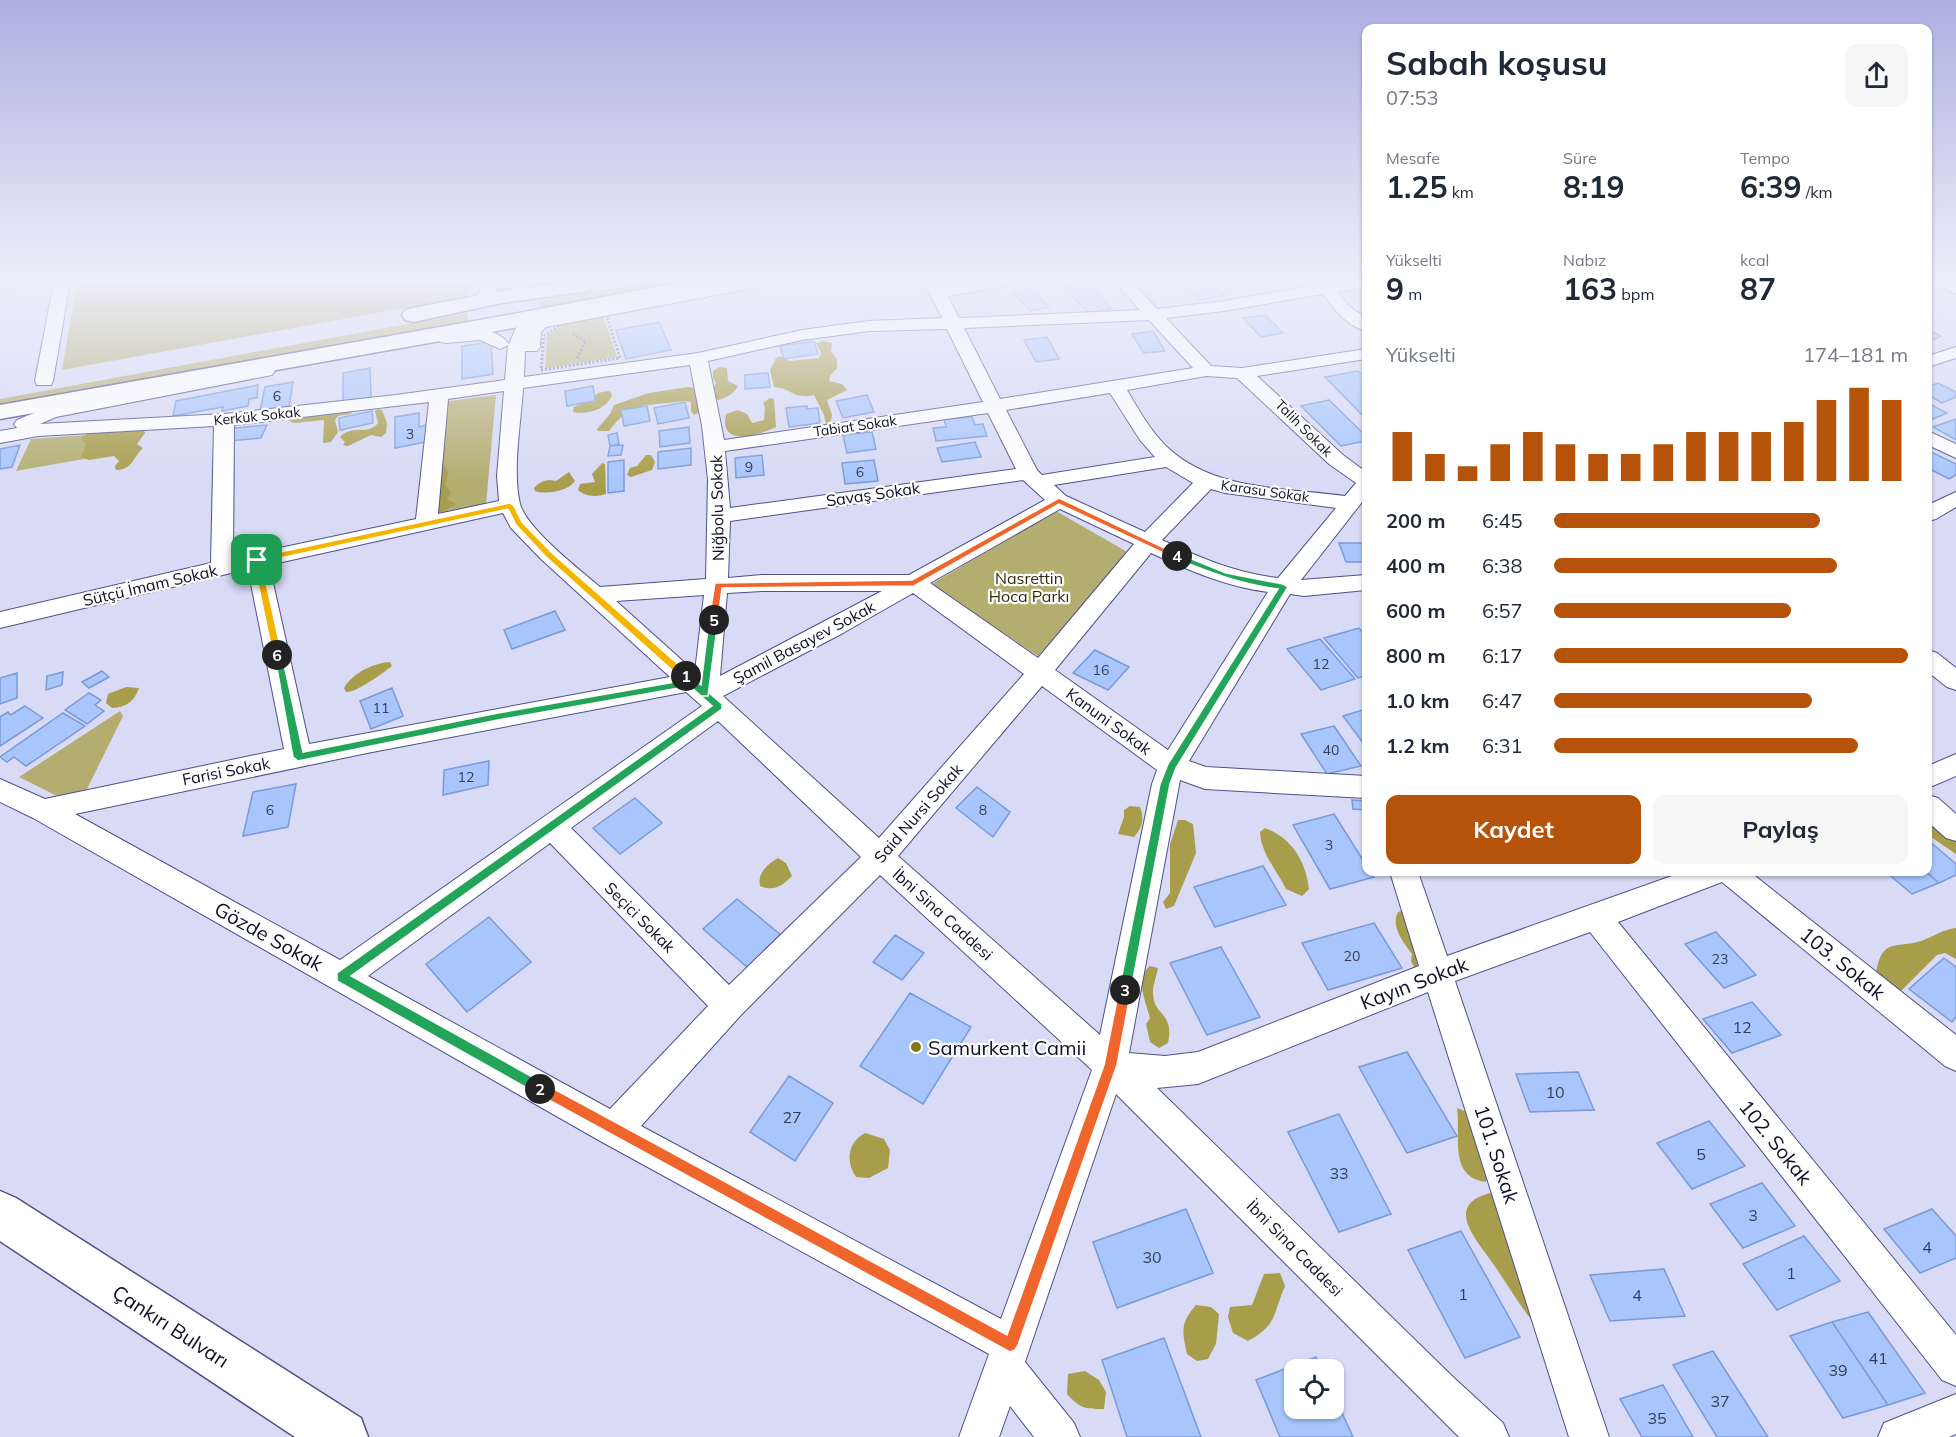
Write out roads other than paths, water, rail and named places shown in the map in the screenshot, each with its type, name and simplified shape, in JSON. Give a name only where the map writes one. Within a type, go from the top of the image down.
[{"type":"main road","points":[[2,413],[354,349]]},
{"type":"main road","points":[[33,383],[67,377]]},
{"type":"main road","name":"Çankırı Bulvarı","points":[[0,1214],[342,1437]]},
{"type":"street","points":[[33,383],[43,349]]},
{"type":"street","points":[[3,436],[51,412],[385,349]]},
{"type":"street","name":"İbni Sina Caddesi","points":[[510,349],[523,379],[507,476],[510,506],[528,534],[1110,1065],[1488,1437]]},
{"type":"street","points":[[523,379],[528,349]]},
{"type":"street","name":"Kerkük Sokak","points":[[3,436],[38,430],[224,420],[440,395],[523,379],[698,358],[740,349]]},
{"type":"street","points":[[967,349],[1032,477],[1059,501],[1147,543],[1223,575],[1247,582],[1283,587],[1362,583]]},
{"type":"street","points":[[1186,349],[1206,371]]},
{"type":"street","points":[[1932,361],[1956,352]]},
{"type":"street","name":"Tabiat Sokak","points":[[715,447],[995,406],[1206,371],[1242,373],[1362,355]]},
{"type":"street","name":"Niğbolu Sokak","points":[[698,358],[715,447],[719,516],[718,585],[705,694]]},
{"type":"street","name":"Talih Sokak","points":[[1242,373],[1271,396],[1338,463],[1362,480]]},
{"type":"street","name":"Karasu Sokak","points":[[1115,386],[1150,441],[1168,461],[1206,482],[1225,487],[1351,503]]},
{"type":"street","points":[[426,524],[440,395]]},
{"type":"street","points":[[222,568],[224,420]]},
{"type":"street","points":[[1932,439],[1956,452]]},
{"type":"street","name":"Savaş Sokak","points":[[719,516],[1168,461]]},
{"type":"street","name":"Said Nursi Sokak","points":[[614,1130],[729,1006],[880,857],[1040,672],[1147,543],[1206,482]]},
{"type":"street","points":[[979,1437],[1110,1065],[1165,784],[1172,766],[1283,587],[1362,488]]},
{"type":"street","points":[[1932,512],[1956,498]]},
{"type":"street","name":"Şamil Basayev Sokak","points":[[341,977],[552,827],[705,694],[835,627],[1059,501]]},
{"type":"street","name":"Sütçü İmam Sokak","points":[[0,621],[257,560],[510,506]]},
{"type":"street","points":[[257,560],[298,757]]},
{"type":"street","points":[[595,595],[718,585],[914,583]]},
{"type":"street","name":"Kanuni Sokak","points":[[914,583],[1172,766],[1205,778],[1362,787]]},
{"type":"street","points":[[1932,662],[1956,681]]},
{"type":"street","name":"Farisi Sokak","points":[[43,810],[498,717],[705,694]]},
{"type":"street","points":[[1932,776],[1956,764]]},
{"type":"street","name":"Gözde Sokak","points":[[0,790],[43,810],[614,1130],[1007,1356]]},
{"type":"street","points":[[1932,809],[1956,830]]},
{"type":"street","name":"Seçici Sokak","points":[[552,827],[729,1006]]},
{"type":"street","name":"101. Sokak","points":[[1405,876],[1589,1437]]},
{"type":"street","name":"Kayın Sokak","points":[[1110,1065],[1162,1074],[1198,1068],[1438,973],[1704,876]]},
{"type":"street","name":"103. Sokak","points":[[1735,876],[1956,1055]]},
{"type":"street","name":"102. Sokak","points":[[1596,917],[1956,1366]]},
{"type":"street","points":[[1007,1356],[1060,1437]]},
{"type":"street","points":[[1898,1437],[1956,1414]]},
{"type":"place","name":"Samurkent Camii","points":[[916,1047]]},
{"type":"park label","name":"Nasrettin Hoca Parkı","points":[[1029,587]]}]
